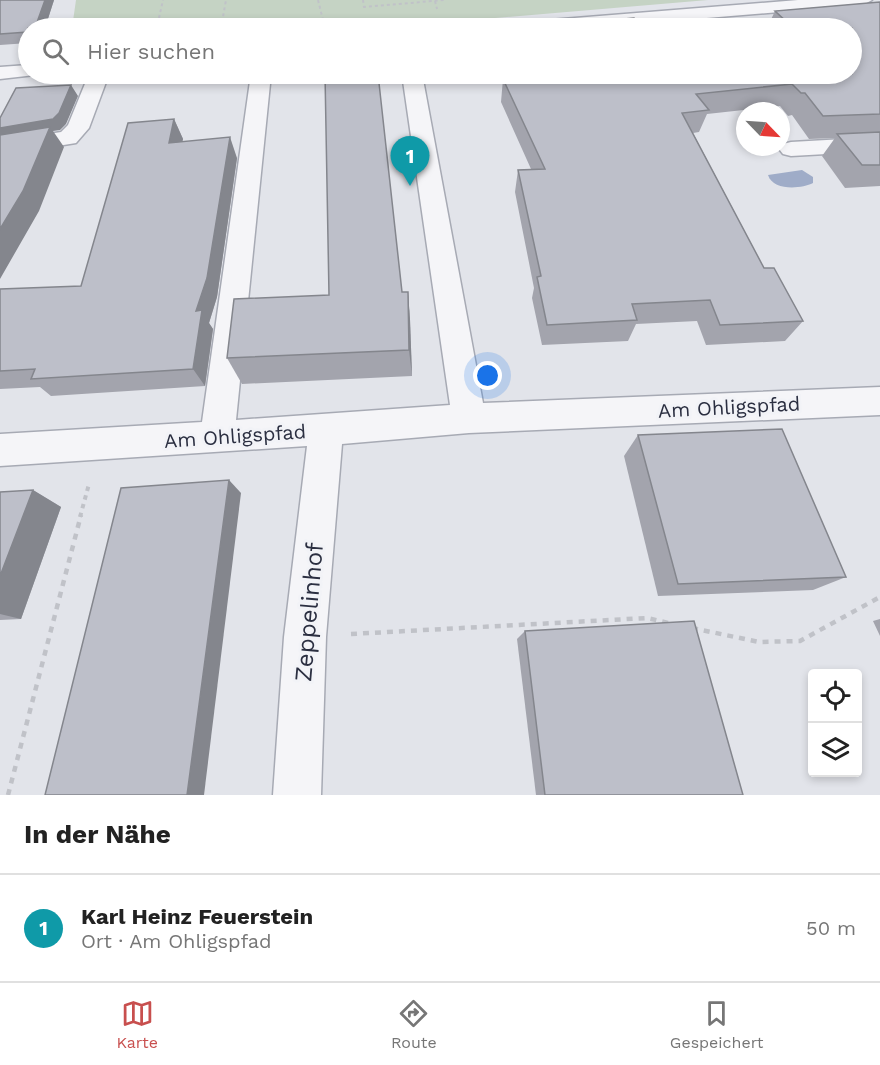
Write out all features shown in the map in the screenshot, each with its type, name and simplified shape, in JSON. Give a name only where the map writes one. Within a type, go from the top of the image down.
[{"type":"street","points":[[646,18],[863,0]]},
{"type":"street","points":[[0,73],[18,72]]},
{"type":"street","points":[[10,147],[68,138],[78,128],[95,84]]},
{"type":"street","points":[[217,436],[260,84]]},
{"type":"street","points":[[414,84],[469,418]]},
{"type":"street","points":[[791,150],[880,144]]},
{"type":"street","name":"Am Ohligspfad","points":[[0,450],[326,430],[469,418],[880,401]]},
{"type":"street","name":"Zeppelinhof","points":[[297,795],[305,637],[326,430]]},
{"type":"path","points":[[159,18],[163,0]]},
{"type":"path","points":[[223,18],[226,0]]},
{"type":"path","points":[[318,0],[322,18]]},
{"type":"path","points":[[363,0],[364,7],[444,0]]},
{"type":"path","points":[[435,0],[437,9]]},
{"type":"path","points":[[8,795],[99,445]]},
{"type":"path","points":[[305,637],[647,618],[759,642],[800,641],[880,597]]},
{"type":"green space","points":[[76,0],[708,0],[495,18],[73,18]]},
{"type":"water","points":[[802,170],[813,177],[813,183],[802,187],[781,186],[775,184],[768,175]]},
{"type":"building","points":[[0,0],[45,0],[39,18],[18,18],[18,33],[0,34]]},
{"type":"building","points":[[880,2],[880,114],[823,116],[805,93],[801,93],[792,84],[862,84],[862,18],[783,18],[775,11]]},
{"type":"building","points":[[325,84],[379,84],[402,292],[408,292],[409,350],[227,358],[234,299],[329,295]]},
{"type":"building","points":[[505,84],[792,84],[696,94],[709,110],[682,113],[764,268],[774,268],[803,321],[720,325],[710,300],[632,304],[637,320],[547,325],[537,277],[541,276],[518,170],[545,169]]},
{"type":"building","points":[[71,85],[59,113],[53,119],[0,128],[0,118],[16,88]]},
{"type":"building","points":[[174,119],[169,143],[230,137],[207,278],[196,311],[202,310],[193,369],[31,379],[35,369],[0,371],[0,289],[81,286],[128,123]]},
{"type":"building","points":[[50,127],[23,191],[0,229],[0,135]]},
{"type":"building","points":[[880,132],[880,165],[862,165],[837,134]]},
{"type":"building","points":[[782,429],[846,577],[678,584],[638,435]]},
{"type":"building","points":[[229,480],[187,795],[45,795],[121,488]]},
{"type":"building","points":[[33,490],[0,576],[0,492]]},
{"type":"building","points":[[694,621],[743,795],[545,795],[525,631]]},
{"type":"place","name":"Karl Heinz Feuerstein","points":[[410,186]]}]
